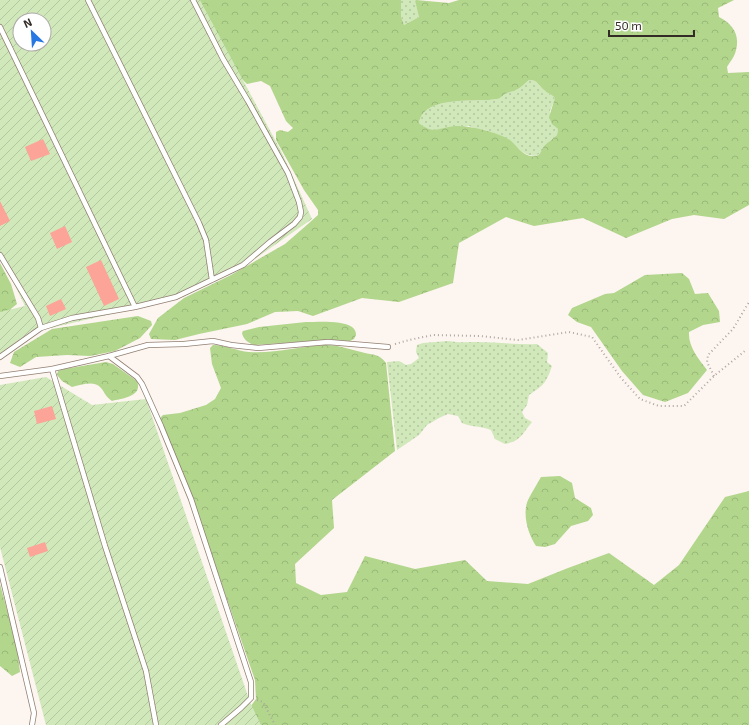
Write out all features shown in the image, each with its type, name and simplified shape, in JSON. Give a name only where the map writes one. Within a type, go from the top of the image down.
[{"type":"lane","points":[[88,0],[199,223],[206,240],[212,280]]},
{"type":"lane","points":[[0,357],[41,328],[72,318],[135,308],[176,297],[242,265],[300,218],[301,212],[299,202],[288,173],[223,59],[193,0]]},
{"type":"lane","points":[[0,27],[135,308]]},
{"type":"lane","points":[[0,255],[38,318],[41,328]]},
{"type":"lane","points":[[0,376],[52,369],[109,356],[148,345],[184,344],[213,341],[230,345],[258,348],[328,342],[388,347]]},
{"type":"lane","points":[[109,356],[137,377],[142,384],[164,433],[191,499],[249,674],[251,682],[251,698],[221,725]]},
{"type":"lane","points":[[52,369],[105,546],[146,671],[156,725]]},
{"type":"lane","points":[[0,567],[34,713],[32,725]]},
{"type":"path","points":[[714,376],[707,362],[708,355],[733,329],[749,302]]},
{"type":"path","points":[[388,347],[409,340],[433,335],[480,336],[518,340],[569,332],[592,337],[621,378],[640,399],[659,406],[684,406],[714,376],[746,350]]},
{"type":"path","points":[[251,698],[263,702],[275,725]]},
{"type":"green space","points":[[0,0],[200,0],[281,151],[312,219],[246,265],[180,298],[46,329],[31,331],[0,355],[0,312],[25,306],[0,255]]},
{"type":"green space","points":[[197,0],[401,0],[401,16],[404,25],[419,17],[416,0],[449,3],[459,0],[734,0],[718,8],[719,17],[732,27],[737,40],[734,57],[727,67],[728,73],[749,72],[749,205],[724,219],[694,215],[672,219],[626,238],[583,218],[534,226],[506,217],[459,243],[453,283],[399,302],[362,298],[313,316],[298,311],[275,312],[247,324],[175,340],[151,339],[149,334],[158,318],[184,298],[231,275],[285,244],[318,215],[318,210],[304,190],[276,140],[276,132],[280,130],[288,132],[293,128],[286,121],[270,86],[261,81],[247,84],[236,73]],"holes":[[[529,80],[532,80],[555,98],[549,117],[552,124],[558,129],[557,135],[545,145],[540,153],[535,156],[527,155],[510,140],[497,134],[470,127],[457,126],[429,129],[419,123],[423,114],[430,108],[452,102],[498,99],[506,93],[518,89]]]},
{"type":"green space","points":[[401,0],[416,0],[419,17],[404,25],[401,16]]},
{"type":"green space","points":[[529,80],[536,82],[555,98],[550,109],[550,116],[554,125],[558,129],[557,135],[544,146],[541,153],[535,156],[528,155],[509,140],[486,130],[476,129],[469,126],[436,130],[425,128],[419,123],[423,114],[430,108],[452,102],[498,99],[506,93],[518,89]]},
{"type":"green space","points":[[0,263],[11,284],[17,304],[7,312],[0,314]]},
{"type":"green space","points":[[682,273],[689,279],[695,294],[708,293],[719,311],[720,322],[703,325],[689,332],[692,348],[707,370],[688,393],[665,402],[643,395],[622,371],[591,327],[577,322],[568,315],[572,308],[605,294],[614,293],[645,275]]},
{"type":"green space","points":[[138,316],[151,321],[152,325],[140,338],[115,351],[90,356],[67,355],[36,357],[20,367],[10,363],[14,352],[52,329]]},
{"type":"green space","points":[[306,322],[342,323],[353,328],[356,335],[354,339],[350,341],[325,340],[255,345],[247,341],[242,333],[243,331],[259,327]]},
{"type":"green space","points":[[448,341],[537,344],[548,353],[547,362],[552,366],[544,383],[529,395],[527,405],[522,412],[525,418],[532,422],[518,439],[505,444],[495,439],[491,430],[462,423],[458,416],[448,414],[427,425],[419,435],[397,450],[387,362],[399,361],[406,365],[411,364],[419,358],[416,352],[417,345],[423,343]]},
{"type":"green space","points":[[213,345],[258,352],[331,345],[377,355],[386,363],[395,451],[332,500],[334,528],[295,564],[296,583],[321,595],[347,592],[365,556],[415,569],[465,560],[487,581],[528,584],[609,553],[654,585],[679,565],[725,497],[749,491],[749,725],[232,725],[248,710],[256,699],[255,680],[185,478],[160,420],[163,415],[180,413],[206,405],[215,399],[221,388],[212,364],[210,348]]},
{"type":"green space","points":[[106,362],[113,364],[137,381],[138,386],[134,394],[126,398],[112,401],[101,388],[95,384],[72,387],[62,381],[57,375],[58,371],[64,369]]},
{"type":"green space","points":[[46,377],[92,405],[146,399],[250,702],[261,725],[46,725],[0,547],[0,385]]},
{"type":"green space","points":[[560,476],[572,483],[575,498],[591,508],[593,515],[588,521],[571,526],[555,544],[545,547],[536,546],[527,524],[526,506],[528,500],[541,477]]},
{"type":"green space","points":[[0,584],[17,647],[20,672],[12,676],[0,666]]},
{"type":"building","points":[[43,139],[50,154],[31,161],[25,147]]},
{"type":"building","points":[[0,201],[10,221],[0,226]]},
{"type":"building","points":[[65,226],[72,242],[57,249],[50,233]]},
{"type":"building","points":[[101,260],[119,299],[104,306],[86,267]]},
{"type":"building","points":[[61,299],[66,309],[50,316],[46,306]]},
{"type":"building","points":[[52,406],[56,419],[37,424],[34,411]]},
{"type":"building","points":[[45,542],[48,551],[30,557],[27,548]]}]
